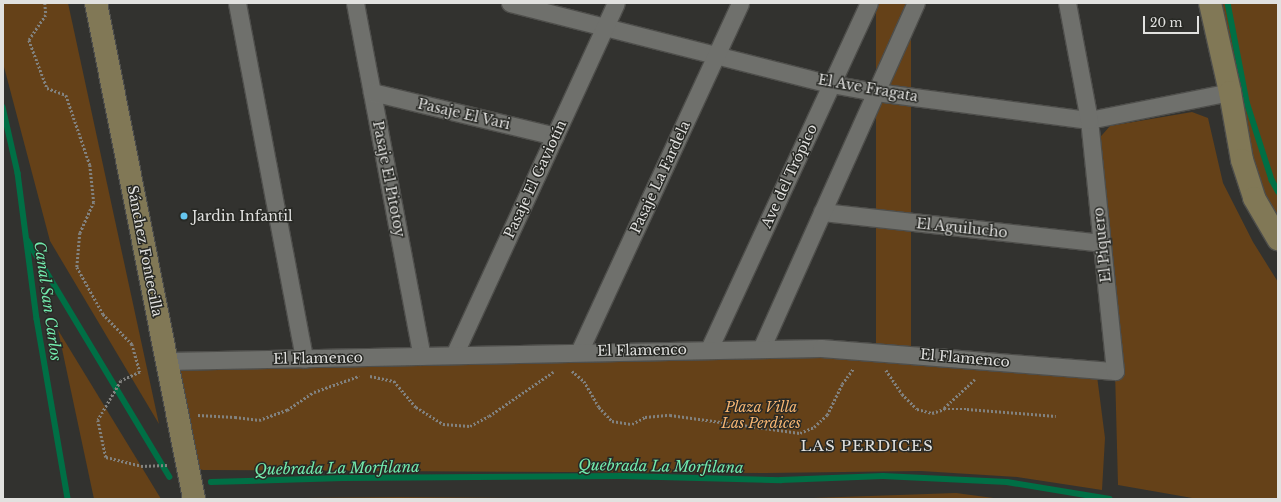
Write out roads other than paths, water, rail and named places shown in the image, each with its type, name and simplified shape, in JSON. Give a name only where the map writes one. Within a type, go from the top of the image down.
[{"type":"street","name":"Sánchez Fontecilla","points":[[96,3],[194,499]]},
{"type":"street","points":[[237,3],[304,359]]},
{"type":"street","name":"Pasaje El Pitotoy","points":[[355,3],[422,356]]},
{"type":"street","name":"El Ave Fragata","points":[[510,3],[831,84],[876,92],[1089,120],[1230,92]]},
{"type":"street","name":"Pasaje El Gaviotín","points":[[454,355],[616,3]]},
{"type":"street","name":"Pasaje La Fardela","points":[[580,352],[740,3]]},
{"type":"street","name":"Ave del Trópico","points":[[708,349],[869,3]]},
{"type":"street","points":[[761,349],[916,3]]},
{"type":"street","name":"El Piquero","points":[[1067,3],[1089,120],[1115,371]]},
{"type":"street","points":[[1210,3],[1230,92],[1242,160],[1254,198],[1278,239]]},
{"type":"street","name":"Pasaje El Vari","points":[[372,92],[555,136]]},
{"type":"street","name":"El Aguilucho","points":[[822,212],[1102,243]]},
{"type":"street","name":"El Flamenco","points":[[167,361],[708,349],[821,348],[994,360],[1115,371]]},
{"type":"waterway","points":[[1228,3],[1247,102],[1272,180],[1278,191]]},
{"type":"waterway","name":"Canal San Carlos","points":[[3,107],[18,173],[37,319],[68,499]]},
{"type":"waterway","name":"Quebrada La Morfilana","points":[[28,241],[170,477]]},
{"type":"waterway","name":"Quebrada La Morfilana","points":[[211,482],[343,478],[623,476],[781,480],[883,476],[1007,482],[1110,499]]},
{"type":"place","name":"Jardin Infantil","points":[[184,216]]},
{"type":"district","name":"LAS PERDICES","points":[[867,446]]},
{"type":"park label","name":"Plaza Villa Las Perdices","points":[[761,416]]}]
